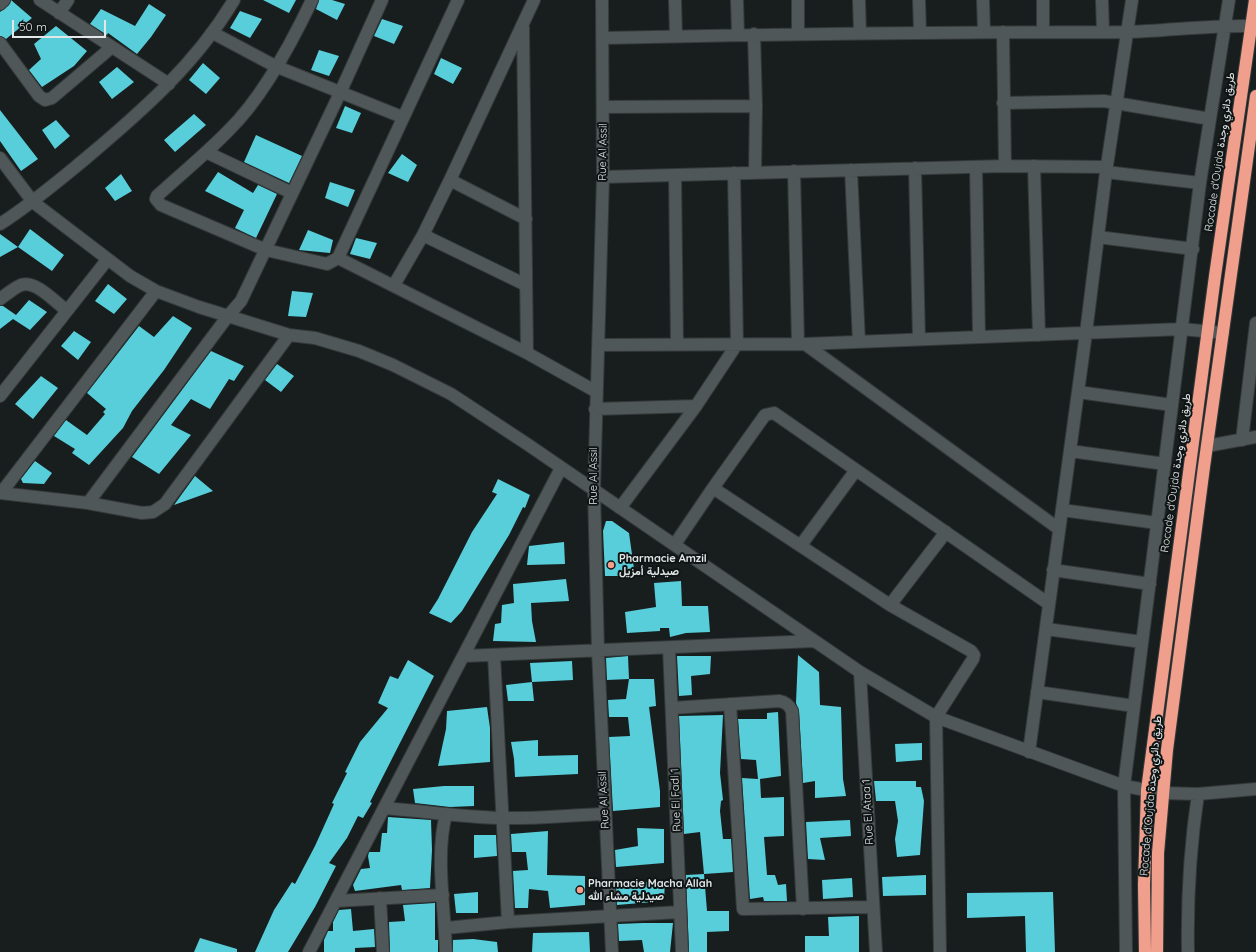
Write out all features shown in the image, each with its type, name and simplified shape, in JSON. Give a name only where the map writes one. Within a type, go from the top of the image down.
[{"type":"highway","name":"Rocade d'Oujda طريق دائري وجدة","points":[[1146,952],[1144,871],[1147,790],[1208,332],[1252,48],[1251,26],[1255,0]]},
{"type":"highway","name":"Rocade d'Oujda طريق دائري وجدة","points":[[1157,952],[1156,884],[1163,793],[1207,446],[1256,96]]},
{"type":"street","points":[[0,4],[4,0]]},
{"type":"street","points":[[40,0],[169,84]]},
{"type":"street","points":[[59,13],[68,0]]},
{"type":"street","points":[[0,224],[33,202],[108,140],[169,84],[213,33],[234,0]]},
{"type":"street","points":[[312,0],[262,88],[230,130],[157,196],[157,201],[161,205],[266,250],[322,263],[332,262],[338,258],[402,117],[458,0]]},
{"type":"street","points":[[88,503],[228,316],[241,301],[340,93],[382,0]]},
{"type":"street","points":[[394,285],[423,235],[523,27],[534,0]]},
{"type":"street","name":"Rue Al Assil","points":[[602,0],[603,177],[599,344],[595,391],[594,490],[604,814],[612,952]]},
{"type":"street","points":[[675,0],[676,36]]},
{"type":"street","points":[[737,0],[738,34]]},
{"type":"street","points":[[798,0],[798,34]]},
{"type":"street","points":[[859,0],[860,33]]},
{"type":"street","points":[[919,0],[920,32]]},
{"type":"street","points":[[983,0],[984,32]]},
{"type":"street","points":[[1043,0],[1043,32]]},
{"type":"street","points":[[1102,0],[1103,32]]},
{"type":"street","points":[[1029,752],[1107,169],[1132,0]]},
{"type":"street","points":[[1126,952],[1124,786],[1193,249],[1200,183],[1229,0]]},
{"type":"street","points":[[603,38],[738,34],[1127,32],[1225,26],[1251,26]]},
{"type":"street","points":[[523,27],[527,353]]},
{"type":"street","points":[[1002,32],[1005,166]]},
{"type":"street","points":[[213,33],[275,66],[402,117]]},
{"type":"street","points":[[754,34],[756,106],[755,172]]},
{"type":"street","points":[[0,43],[39,96],[44,100],[52,98],[112,47]]},
{"type":"street","points":[[1003,103],[1104,101],[1117,105],[1210,119]]},
{"type":"street","points":[[603,107],[756,106]]},
{"type":"street","points":[[206,152],[292,193]]},
{"type":"street","points":[[0,158],[33,202],[107,260],[130,276],[156,291],[228,316],[289,335],[332,342],[392,365],[450,394],[675,544],[860,672],[936,717],[1124,786],[1163,793],[1198,794],[1256,789]]},
{"type":"street","points":[[603,177],[1034,166],[1107,169],[1200,183]]},
{"type":"street","points":[[1034,166],[1039,335]]},
{"type":"street","points":[[976,167],[979,337]]},
{"type":"street","points":[[915,168],[919,340]]},
{"type":"street","points":[[851,170],[859,342]]},
{"type":"street","points":[[794,171],[802,344]]},
{"type":"street","points":[[620,508],[696,406],[737,344],[734,173]]},
{"type":"street","points":[[675,175],[677,344]]},
{"type":"street","points":[[450,180],[526,219]]},
{"type":"street","points":[[423,235],[526,285]]},
{"type":"street","points":[[1098,237],[1193,249]]},
{"type":"street","points":[[338,258],[527,353],[595,391]]},
{"type":"street","points":[[0,396],[66,310],[107,260]]},
{"type":"street","points":[[0,299],[20,286],[28,285],[36,287],[66,310]]},
{"type":"street","points":[[1,493],[156,291]]},
{"type":"street","points":[[1242,440],[1256,323]]},
{"type":"street","points":[[599,344],[802,344],[1182,330],[1223,333]]},
{"type":"street","points":[[1,493],[88,503],[142,513],[153,512],[161,508],[289,335]]},
{"type":"street","points":[[802,344],[1059,529]]},
{"type":"street","points":[[1078,392],[1172,405]]},
{"type":"street","points":[[595,409],[696,406]]},
{"type":"street","points":[[675,544],[765,415],[770,413],[778,415],[1049,604]]},
{"type":"street","points":[[1207,446],[1256,437]]},
{"type":"street","points":[[1070,451],[1165,464]]},
{"type":"street","points":[[309,952],[561,468]]},
{"type":"street","points":[[801,545],[856,470]]},
{"type":"street","points":[[713,488],[890,605],[971,651],[974,655],[973,660],[936,717],[940,952]]},
{"type":"street","points":[[1062,510],[1157,523]]},
{"type":"street","points":[[890,605],[946,532]]},
{"type":"street","points":[[1053,570],[1150,584]]},
{"type":"street","points":[[1046,629],[1142,642]]},
{"type":"street","points":[[464,656],[814,641]]},
{"type":"street","name":"Rue El Fadl 1","points":[[668,648],[672,708],[682,952]]},
{"type":"street","points":[[494,655],[508,922]]},
{"type":"street","name":"Rue El Ataa 1","points":[[860,672],[876,952]]},
{"type":"street","points":[[1037,692],[1134,706]]},
{"type":"street","points":[[672,708],[779,701],[785,702],[792,711],[803,909]]},
{"type":"street","points":[[730,704],[742,906],[746,911],[874,907]]},
{"type":"street","points":[[1188,952],[1187,908],[1191,846],[1198,794]]},
{"type":"street","points":[[384,808],[428,811],[446,815],[502,818],[604,814]]},
{"type":"street","points":[[446,815],[443,829],[443,895],[446,928],[446,952]]},
{"type":"street","points":[[336,901],[443,895]]},
{"type":"street","points":[[380,898],[383,952]]},
{"type":"street","points":[[446,928],[508,922],[680,912]]},
{"type":"building","points":[[11,0],[32,18],[6,39],[0,36],[0,12],[9,5]]},
{"type":"building","points":[[263,0],[296,0],[289,13]]},
{"type":"building","points":[[319,0],[332,0],[345,4],[337,20],[316,9]]},
{"type":"building","points":[[149,4],[166,15],[137,54],[108,33],[107,35],[90,24],[101,9],[135,26]]},
{"type":"building","points":[[240,11],[262,19],[250,38],[230,28]]},
{"type":"building","points":[[382,19],[403,26],[394,44],[374,36]]},
{"type":"building","points":[[56,26],[87,51],[74,66],[42,87],[29,70],[41,59],[34,44]]},
{"type":"building","points":[[319,50],[339,56],[329,76],[311,70]]},
{"type":"building","points":[[441,58],[462,68],[453,84],[434,74]]},
{"type":"building","points":[[203,63],[220,78],[206,94],[189,80]]},
{"type":"building","points":[[117,67],[134,82],[112,99],[99,82]]},
{"type":"building","points":[[345,106],[361,113],[352,133],[336,128]]},
{"type":"building","points":[[0,110],[38,159],[21,171],[0,141]]},
{"type":"building","points":[[194,114],[206,125],[175,152],[164,140]]},
{"type":"building","points":[[56,120],[70,136],[55,149],[42,130]]},
{"type":"building","points":[[256,135],[302,156],[289,183],[244,162]]},
{"type":"building","points":[[402,154],[417,165],[408,182],[388,173]]},
{"type":"building","points":[[218,172],[253,193],[258,185],[277,194],[256,238],[235,228],[244,210],[205,191]]},
{"type":"building","points":[[121,174],[132,191],[115,201],[105,188]]},
{"type":"building","points":[[330,182],[355,190],[348,207],[325,198]]},
{"type":"building","points":[[30,229],[64,255],[52,271],[18,247]]},
{"type":"building","points":[[308,230],[333,240],[330,253],[299,250]]},
{"type":"building","points":[[0,234],[18,247],[0,257]]},
{"type":"building","points":[[356,238],[377,243],[370,259],[350,254]]},
{"type":"building","points":[[108,284],[127,299],[114,314],[95,301]]},
{"type":"building","points":[[292,291],[313,293],[306,317],[288,316]]},
{"type":"building","points":[[29,300],[47,312],[30,330],[13,319],[0,329],[0,306],[3,306],[16,315]]},
{"type":"building","points":[[173,316],[192,328],[164,370],[132,411],[123,428],[89,465],[72,453],[75,449],[54,436],[66,420],[87,435],[105,414],[103,412],[106,409],[87,393],[139,326],[154,337]]},
{"type":"building","points":[[74,331],[91,342],[78,360],[61,346]]},
{"type":"building","points":[[211,351],[244,366],[234,381],[229,379],[210,409],[191,399],[171,425],[191,435],[159,474],[132,457]]},
{"type":"building","points":[[277,364],[294,376],[281,392],[265,380]]},
{"type":"building","points":[[41,376],[58,388],[33,419],[15,404]]},
{"type":"building","points":[[35,461],[52,473],[44,484],[23,483],[21,479]]},
{"type":"building","points":[[195,476],[213,491],[174,505]]},
{"type":"building","points":[[498,479],[530,495],[525,508],[523,507],[509,535],[462,611],[451,623],[429,613],[438,599],[472,532],[497,494],[492,492]]},
{"type":"building","points":[[606,521],[612,521],[629,533],[635,576],[605,576],[603,531]]},
{"type":"building","points":[[564,542],[565,564],[527,565],[529,546]]},
{"type":"building","points":[[566,579],[569,601],[531,603],[532,621],[536,642],[493,641],[495,624],[501,623],[502,605],[514,603],[513,584]]},
{"type":"building","points":[[681,581],[682,606],[708,606],[710,632],[686,633],[670,637],[669,628],[660,628],[660,631],[627,633],[625,612],[656,607],[654,583]]},
{"type":"building","points":[[798,655],[819,672],[820,705],[841,707],[843,779],[846,796],[815,798],[815,781],[803,783],[799,711],[796,703]]},
{"type":"building","points":[[628,656],[629,679],[607,680],[606,658]]},
{"type":"building","points":[[677,656],[711,656],[710,674],[691,676],[692,695],[679,696]]},
{"type":"building","points":[[408,660],[434,676],[370,802],[372,803],[363,818],[358,816],[347,838],[329,863],[336,866],[315,907],[288,952],[255,952],[274,910],[292,882],[295,884],[315,846],[334,804],[332,803],[347,773],[345,772],[360,742],[388,708],[378,703],[390,676],[398,679]]},
{"type":"building","points":[[572,661],[573,680],[532,682],[530,663]]},
{"type":"building","points":[[629,679],[654,679],[656,706],[649,707],[660,791],[660,807],[613,811],[609,737],[630,736],[628,717],[609,717],[608,700],[626,699]]},
{"type":"building","points":[[532,682],[534,701],[508,701],[506,685]]},
{"type":"building","points":[[487,707],[490,728],[490,762],[438,766],[446,729],[447,711]]},
{"type":"building","points":[[778,712],[781,776],[760,779],[761,798],[784,797],[784,836],[764,837],[767,875],[775,875],[778,885],[786,884],[787,901],[764,901],[763,897],[750,899],[742,778],[758,779],[756,760],[741,759],[738,719],[767,719],[767,713]]},
{"type":"building","points":[[723,715],[720,773],[723,800],[721,801],[720,811],[723,839],[731,839],[733,872],[704,874],[700,832],[684,834],[679,716]]},
{"type":"building","points":[[538,740],[538,756],[578,755],[578,774],[515,777],[511,742]]},
{"type":"building","points":[[922,743],[922,760],[896,762],[895,744]]},
{"type":"building","points":[[874,781],[916,781],[916,787],[921,787],[924,801],[920,855],[897,857],[895,839],[898,821],[895,801],[876,801]]},
{"type":"building","points":[[444,786],[474,786],[474,806],[450,807],[415,803],[413,789]]},
{"type":"building","points":[[388,817],[431,820],[432,850],[430,888],[402,890],[401,885],[355,891],[353,885],[361,869],[370,868],[368,856],[369,852],[380,852],[382,833],[387,833]]},
{"type":"building","points":[[850,820],[851,836],[820,838],[825,860],[808,859],[806,822]]},
{"type":"building","points":[[637,828],[664,829],[664,863],[616,867],[615,850],[638,846]]},
{"type":"building","points":[[548,831],[547,875],[585,876],[585,905],[550,908],[548,891],[529,889],[528,908],[515,908],[513,871],[528,870],[526,852],[512,852],[511,834]]},
{"type":"building","points":[[474,835],[496,835],[497,856],[474,858]]},
{"type":"building","points":[[704,874],[707,911],[729,911],[729,931],[707,932],[707,952],[689,952],[686,875]]},
{"type":"building","points":[[926,875],[926,895],[883,896],[882,877]]},
{"type":"building","points":[[852,878],[853,897],[823,899],[822,880]]},
{"type":"building","points":[[665,880],[664,901],[617,905],[616,886]]},
{"type":"building","points":[[478,892],[478,913],[456,913],[454,894]]},
{"type":"building","points":[[1053,892],[1055,952],[1026,952],[1025,916],[967,918],[967,893]]},
{"type":"building","points":[[435,903],[435,940],[438,940],[438,952],[390,952],[389,922],[405,921],[403,905]]},
{"type":"building","points":[[351,909],[353,931],[374,929],[375,947],[355,948],[355,952],[324,952],[324,940],[328,931],[333,931],[333,922],[339,910]]},
{"type":"building","points":[[859,916],[859,952],[805,952],[805,936],[829,936],[828,917]]},
{"type":"building","points":[[673,923],[670,952],[644,952],[642,940],[619,941],[618,924]]},
{"type":"building","points":[[589,932],[590,952],[532,952],[533,933]]},
{"type":"building","points":[[200,938],[237,949],[237,952],[194,952]]},
{"type":"building","points":[[473,939],[497,942],[498,952],[453,952],[453,940]]},
{"type":"place","name":"Pharmacie Amzil صيدلية أمزيل","points":[[611,565]]},
{"type":"place","name":"Pharmacie Macha Allah صيدلية مشاء الله","points":[[580,890]]}]
